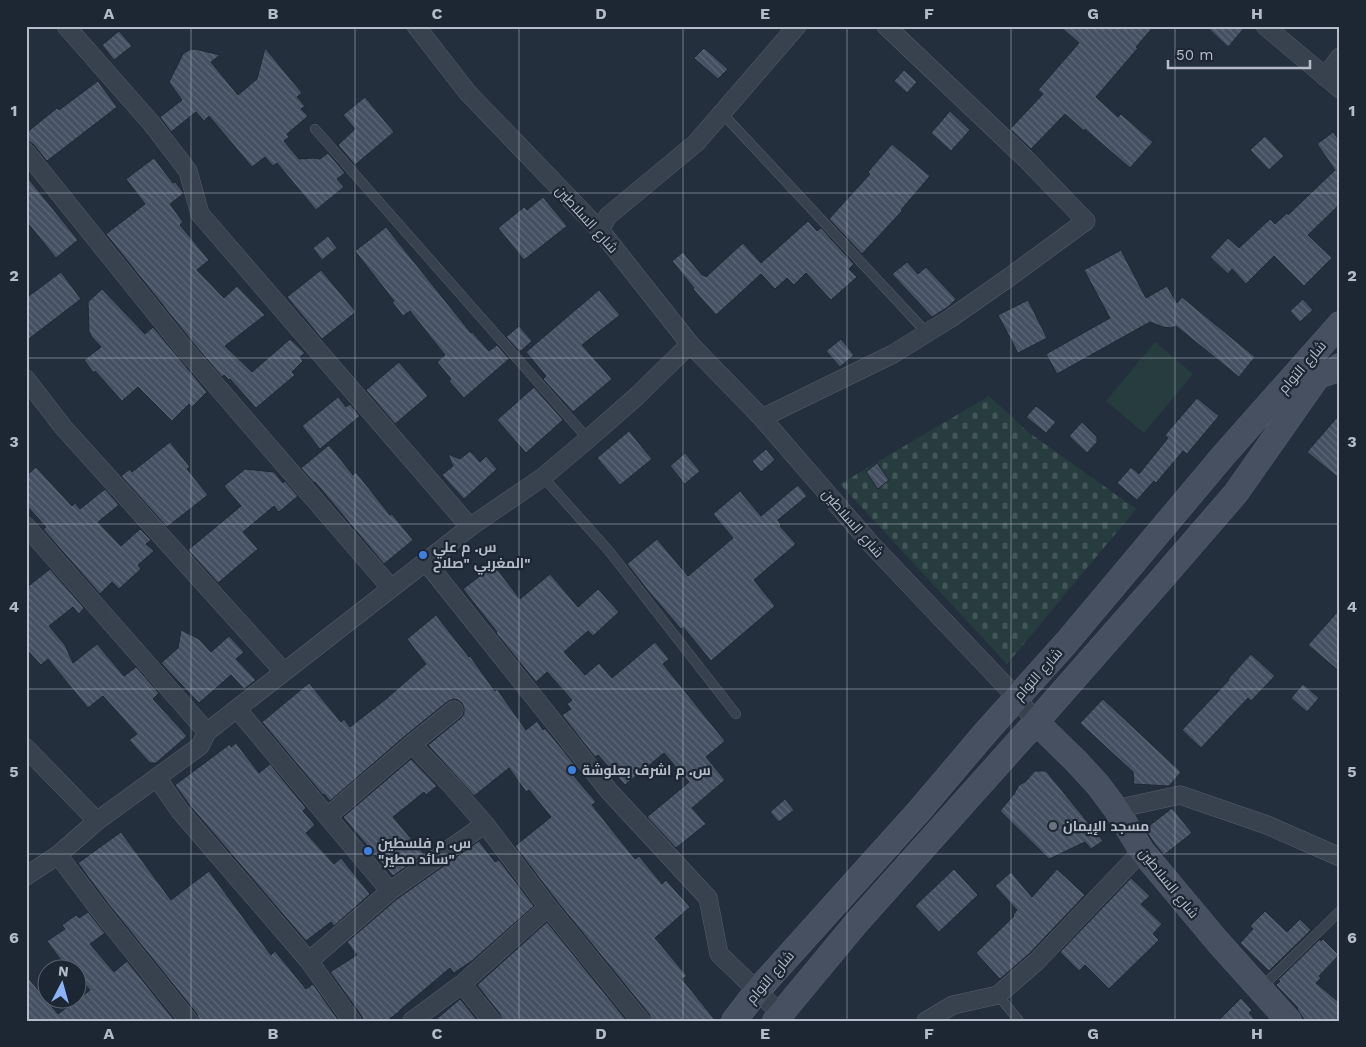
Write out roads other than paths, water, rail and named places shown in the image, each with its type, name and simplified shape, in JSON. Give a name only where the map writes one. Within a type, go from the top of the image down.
[{"type":"main road","name":"شارع التوام","points":[[734,1021],[757,991],[1066,643],[1223,456],[1340,324]]},
{"type":"main road","name":"شارع التوام","points":[[778,1017],[858,921],[1036,722],[1236,493],[1318,376],[1336,370],[1340,366]]},
{"type":"main road","name":"شارع السلاطين","points":[[1036,722],[1098,785],[1116,809],[1142,851],[1218,942],[1289,1021]]},
{"type":"street","points":[[66,26],[152,124],[188,171],[200,214],[470,526]]},
{"type":"street","name":"شارع السلاطين","points":[[416,26],[468,93],[600,230],[690,344],[762,418],[871,544],[1017,698],[1036,722]]},
{"type":"street","points":[[600,230],[608,216],[696,143],[797,26]]},
{"type":"street","points":[[762,418],[893,354],[1008,278],[1086,221],[1024,158],[886,26]]},
{"type":"street","points":[[1265,26],[1340,89]]},
{"type":"street","points":[[1325,77],[1340,57]]},
{"type":"street","points":[[26,152],[182,346],[392,588]]},
{"type":"street","points":[[26,876],[58,855],[97,822],[200,746],[207,732],[470,526],[543,477],[637,396],[690,344]]},
{"type":"street","points":[[26,379],[63,427],[284,672]]},
{"type":"street","points":[[26,526],[207,732]]},
{"type":"street","points":[[426,562],[609,791],[708,898],[719,954],[757,991],[778,1017]]},
{"type":"street","points":[[237,709],[390,891]]},
{"type":"street","points":[[328,816],[454,710]]},
{"type":"street","points":[[412,744],[485,824],[548,907],[641,1021]]},
{"type":"street","points":[[26,748],[97,822]]},
{"type":"street","points":[[157,778],[180,811],[309,962],[352,1021]]},
{"type":"street","points":[[1116,809],[1180,795],[1267,825],[1340,856]]},
{"type":"street","points":[[309,962],[390,891],[485,824]]},
{"type":"street","points":[[926,1021],[953,1005],[998,995],[1036,962],[1142,851]]},
{"type":"street","points":[[58,855],[189,1021]]},
{"type":"street","points":[[412,1021],[462,984],[548,907]]},
{"type":"street","points":[[462,984],[492,1021]]},
{"type":"lane","points":[[722,113],[927,333]]},
{"type":"lane","points":[[315,128],[588,440]]},
{"type":"lane","points":[[543,477],[609,551],[736,714]]},
{"type":"lane","points":[[1260,989],[1340,911]]},
{"type":"lane","points":[[998,995],[1019,1021]]},
{"type":"place","name":"س. م علي المغربي \"صلاح\"","points":[[423,555]]},
{"type":"place","name":"س. م اشرف بعلوشة","points":[[572,770]]},
{"type":"place","name":"مسجد الإيمان","points":[[1053,826]]},
{"type":"place","name":"س. م فلسطين \"سائد مطير\"","points":[[368,851]]}]
